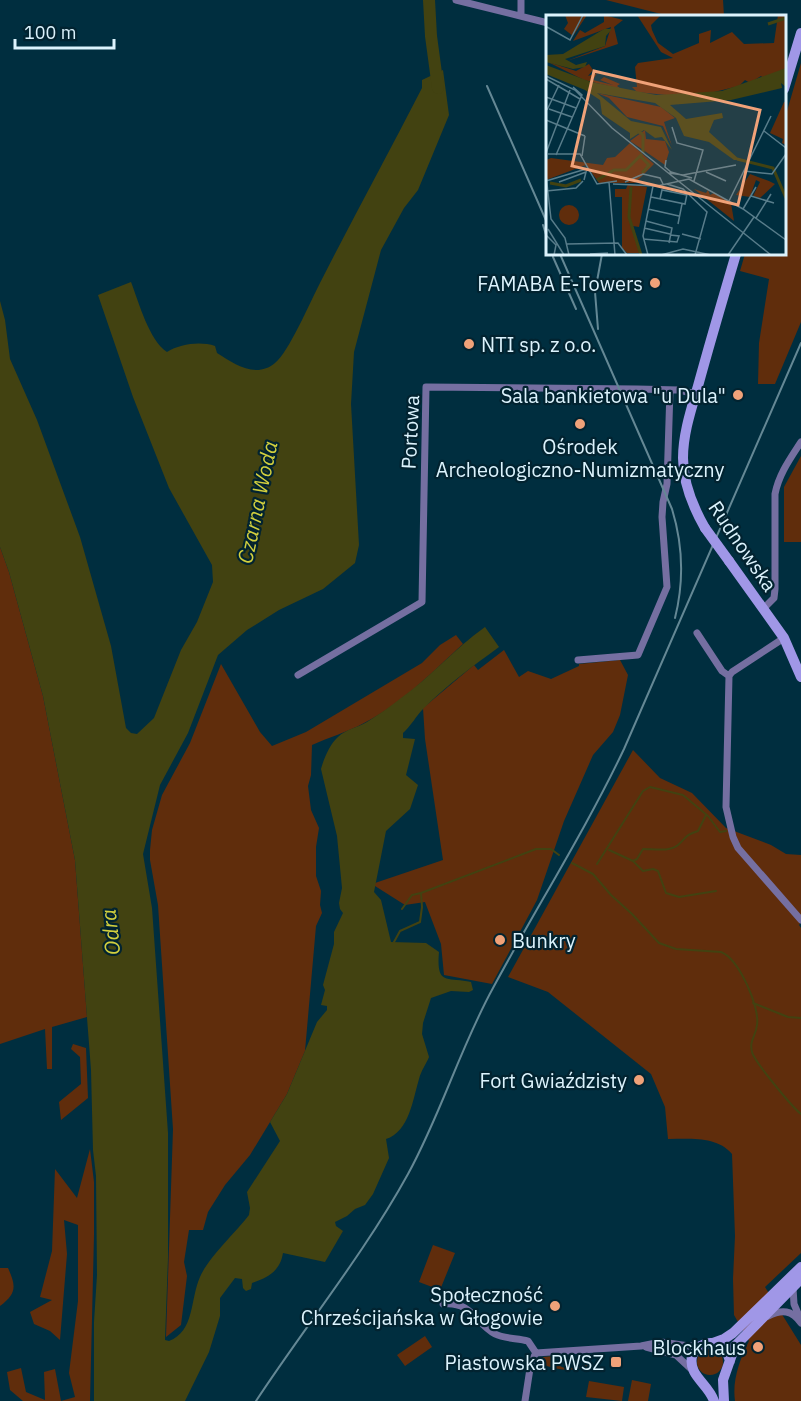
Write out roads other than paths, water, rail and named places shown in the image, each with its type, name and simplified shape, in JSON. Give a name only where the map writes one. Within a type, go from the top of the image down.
[{"type":"main road","points":[[786,81],[801,33]]},
{"type":"main road","name":"Rudnowska","points":[[736,255],[684,443],[684,472],[692,501],[705,528],[784,638],[801,677]]},
{"type":"main road","points":[[714,1401],[709,1388],[696,1375],[692,1356],[701,1345],[724,1339],[733,1333],[801,1267]]},
{"type":"main road","points":[[724,1401],[722,1385],[735,1346],[798,1282]]},
{"type":"main road","points":[[713,1342],[725,1348],[730,1360]]},
{"type":"main road","points":[[696,1375],[716,1381],[725,1375]]},
{"type":"street","points":[[456,0],[546,22]]},
{"type":"street","points":[[521,0],[521,16]]},
{"type":"street","name":"Portowa","points":[[298,675],[422,602],[426,387],[670,390],[696,394]]},
{"type":"street","points":[[579,660],[638,655],[665,595],[668,578],[663,502],[667,484],[670,390]]},
{"type":"street","points":[[764,608],[774,598],[776,589],[775,501],[777,484],[781,473],[801,442]]},
{"type":"street","points":[[697,633],[722,671],[729,676]]},
{"type":"street","points":[[784,638],[729,676],[726,807],[733,837],[746,859],[801,920]]},
{"type":"street","points":[[798,1282],[793,1298],[801,1322]]},
{"type":"street","points":[[443,1304],[471,1311],[494,1333],[528,1341],[536,1353]]},
{"type":"street","points":[[758,1322],[772,1314],[784,1311],[792,1314],[801,1322]]},
{"type":"street","points":[[536,1353],[641,1346],[662,1342],[686,1346],[701,1345]]},
{"type":"street","points":[[641,1346],[673,1353],[686,1362],[696,1375]]},
{"type":"street","points":[[525,1401],[531,1363],[536,1353]]},
{"type":"water","name":"Odra","points":[[443,70],[449,115],[418,190],[404,208],[381,250],[354,352],[351,404],[359,545],[355,563],[323,589],[279,610],[247,630],[218,655],[188,733],[160,785],[143,854],[152,908],[168,1133],[168,1258],[165,1340],[169,1341],[183,1330],[191,1314],[197,1286],[204,1270],[249,1215],[247,1192],[280,1141],[270,1122],[287,1094],[317,1022],[327,1010],[327,1006],[321,1005],[325,990],[323,985],[334,944],[334,932],[343,913],[339,903],[342,888],[337,836],[321,769],[326,756],[332,743],[341,734],[367,722],[393,705],[485,627],[499,647],[442,691],[403,733],[403,738],[415,739],[406,775],[418,785],[410,809],[386,831],[374,892],[381,900],[391,942],[426,943],[439,952],[441,975],[445,978],[471,982],[473,990],[469,992],[451,991],[431,998],[422,1034],[429,1057],[420,1076],[409,1114],[400,1129],[386,1139],[389,1158],[373,1194],[365,1205],[335,1222],[336,1226],[343,1231],[325,1262],[283,1253],[276,1269],[268,1276],[252,1283],[251,1289],[246,1291],[243,1288],[242,1279],[235,1278],[220,1298],[220,1316],[209,1352],[185,1401],[94,1401],[94,1322],[97,1275],[96,1176],[91,1070],[75,860],[43,696],[0,547],[0,301],[10,359],[37,420],[80,537],[111,646],[126,728],[131,733],[137,734],[154,718],[181,650],[197,622],[213,582],[212,565],[169,488],[133,397],[98,295],[131,282],[150,330],[167,352],[184,345],[203,344],[215,346],[217,353],[245,368],[260,370],[268,368],[287,349],[422,88],[422,80]]},
{"type":"waterway","name":"Czarna Woda","points":[[429,0],[438,88]]},
{"type":"waterway","points":[[597,864],[643,791],[650,787],[683,795],[708,816],[720,832],[726,831]]},
{"type":"waterway","points":[[609,850],[633,861],[643,849],[671,849],[688,835],[698,831],[706,815]]},
{"type":"waterway","points":[[394,942],[400,931],[420,922],[421,893],[536,849],[551,849],[559,855]]},
{"type":"waterway","points":[[633,861],[643,871],[653,869],[658,871],[666,893],[679,897],[716,891]]},
{"type":"waterway","points":[[572,863],[593,874],[659,943],[676,949],[721,952],[728,956],[747,984],[755,1007],[757,1025],[751,1044],[754,1057],[801,1114]]},
{"type":"waterway","points":[[402,909],[412,895],[421,893]]},
{"type":"waterway","points":[[753,1003],[788,1017],[801,1018]]},
{"type":"railway","points":[[487,86],[546,220]]},
{"type":"railway","points":[[543,225],[546,235]]},
{"type":"railway","points":[[560,255],[672,509],[681,564],[680,591],[675,618]]},
{"type":"railway","points":[[598,329],[595,292],[602,255]]},
{"type":"railway","points":[[553,257],[576,309]]},
{"type":"railway","points":[[256,1401],[373,1233],[420,1151],[481,1011],[593,810],[624,749],[801,343]]},
{"type":"place","name":"FAMABA E-Towers","points":[[655,283]]},
{"type":"place","name":"NTI sp. z o.o.","points":[[469,344]]},
{"type":"place","name":"Sala bankietowa \"u Dula\"","points":[[738,395]]},
{"type":"place","name":"Ośrodek Archeologiczno-Numizmatyczny","points":[[580,424]]},
{"type":"place","name":"Bunkry","points":[[500,940]]},
{"type":"place","name":"Fort Gwiaździsty","points":[[639,1080]]},
{"type":"place","name":"Społeczność Chrześcijańska w Głogowie","points":[[555,1306]]},
{"type":"place","name":"Blockhaus","points":[[758,1347]]},
{"type":"place","name":"Piastowska PWSZ","points":[[616,1362]]}]
